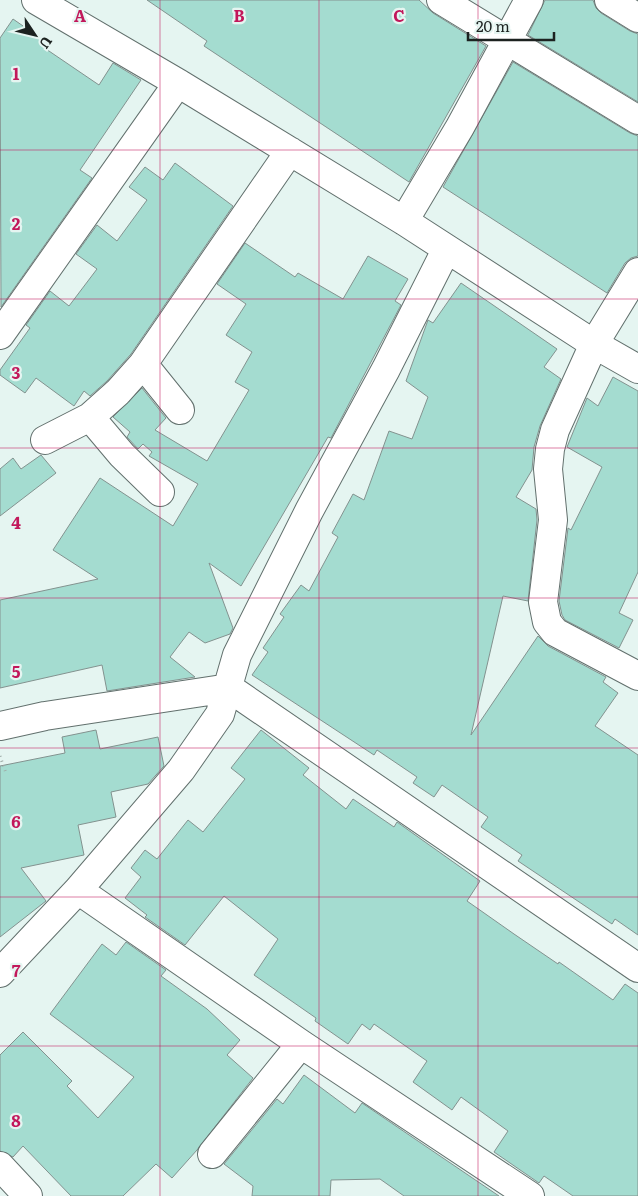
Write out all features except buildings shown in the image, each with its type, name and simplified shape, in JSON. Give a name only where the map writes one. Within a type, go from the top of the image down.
[{"type":"street","points":[[36,0],[290,151],[404,221],[446,250],[594,344],[638,369]]},
{"type":"street","points":[[441,0],[507,42],[638,120]]},
{"type":"street","points":[[404,221],[441,160],[529,0]]},
{"type":"street","points":[[609,0],[638,18]]},
{"type":"street","points":[[0,335],[178,83]]},
{"type":"street","points":[[45,440],[90,417],[118,392],[143,364],[290,151]]},
{"type":"street","points":[[0,973],[78,890],[181,770],[220,714],[237,655],[446,250]]},
{"type":"street","points":[[638,272],[594,344],[555,430],[550,449],[548,469],[553,520],[543,602],[546,622],[555,632],[638,676]]},
{"type":"street","points":[[143,364],[180,410]]},
{"type":"street","points":[[90,417],[122,455],[160,492]]},
{"type":"street","points":[[0,726],[45,716],[229,688],[638,968]]},
{"type":"street","points":[[78,890],[301,1044],[500,1187],[530,1196]]},
{"type":"street","points":[[212,1154],[301,1044]]},
{"type":"street","points":[[0,1166],[28,1196]]},
{"type":"path","points":[[0,756],[6,773]]}]
